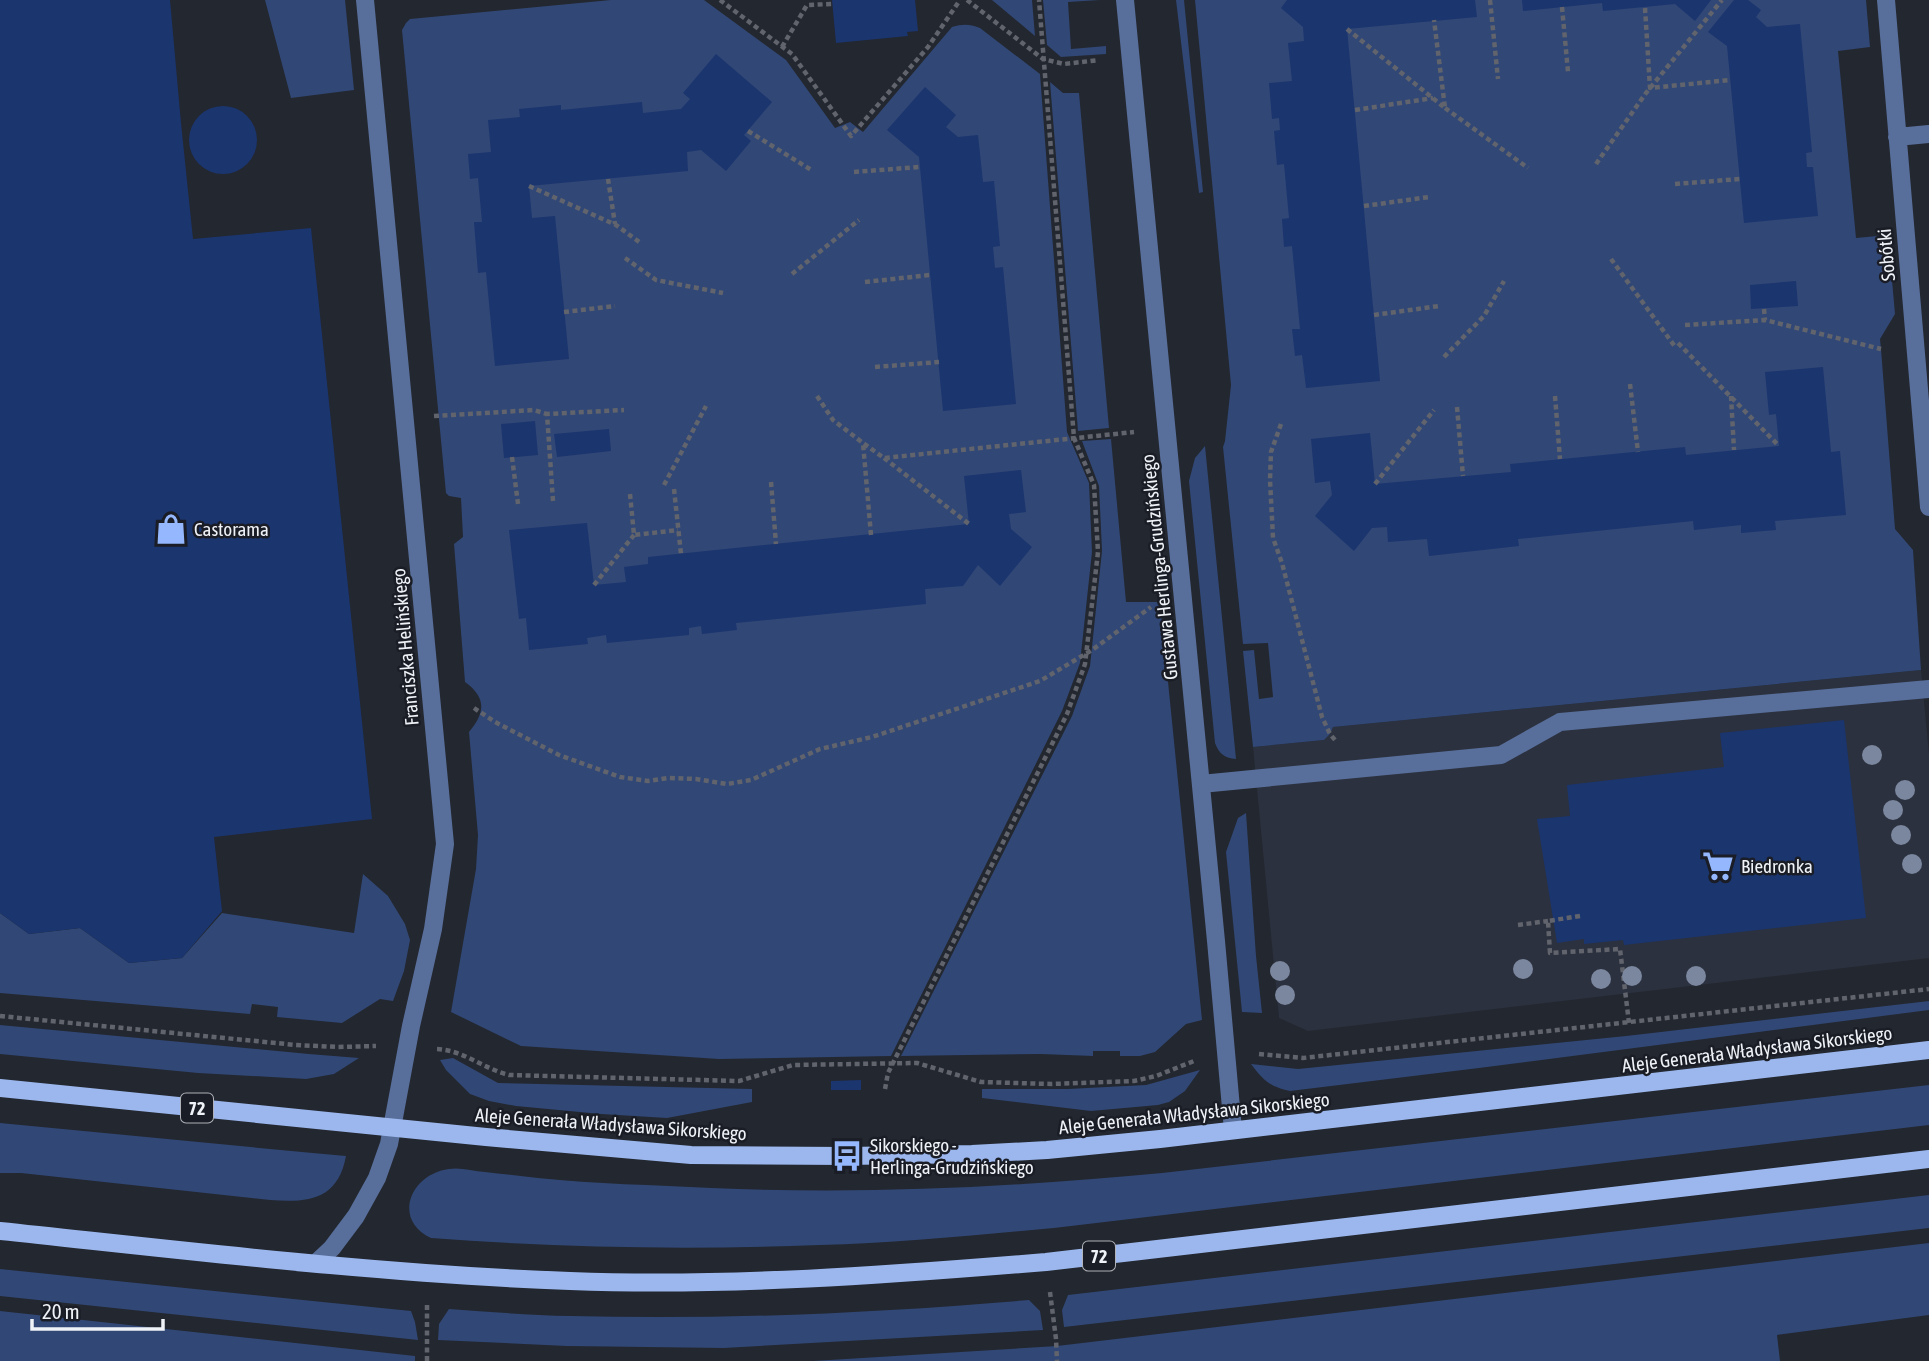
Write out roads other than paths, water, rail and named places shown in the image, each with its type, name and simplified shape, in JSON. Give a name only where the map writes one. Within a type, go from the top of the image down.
[{"type":"main road","name":"Aleje Generała Władysława Sikorskiego","points":[[0,1088],[691,1155],[972,1154],[1047,1150],[1233,1130],[1929,1050]]},
{"type":"main road","name":"72","points":[[0,1231],[428,1273],[571,1281],[724,1282],[914,1273],[1046,1262],[1929,1159]]},
{"type":"street","name":"Franciszka Helińskiego","points":[[316,1264],[346,1231],[384,1161],[433,929],[445,844],[365,0]]},
{"type":"street","name":"Gustawa Herlinga-Grudzińskiego","points":[[1125,0],[1233,1130]]},
{"type":"street","name":"Sobótki","points":[[1886,0],[1929,507]]},
{"type":"street","points":[[1897,137],[1929,134]]},
{"type":"street","points":[[1201,783],[1501,755],[1560,722],[1929,689]]},
{"type":"place","name":"Castorama","points":[[171,529]]},
{"type":"place","name":"Biedronka","points":[[1718,866]]},
{"type":"place","name":"Sikorskiego - Herlinga-Grudzińskiego","points":[[847,1156]]}]
